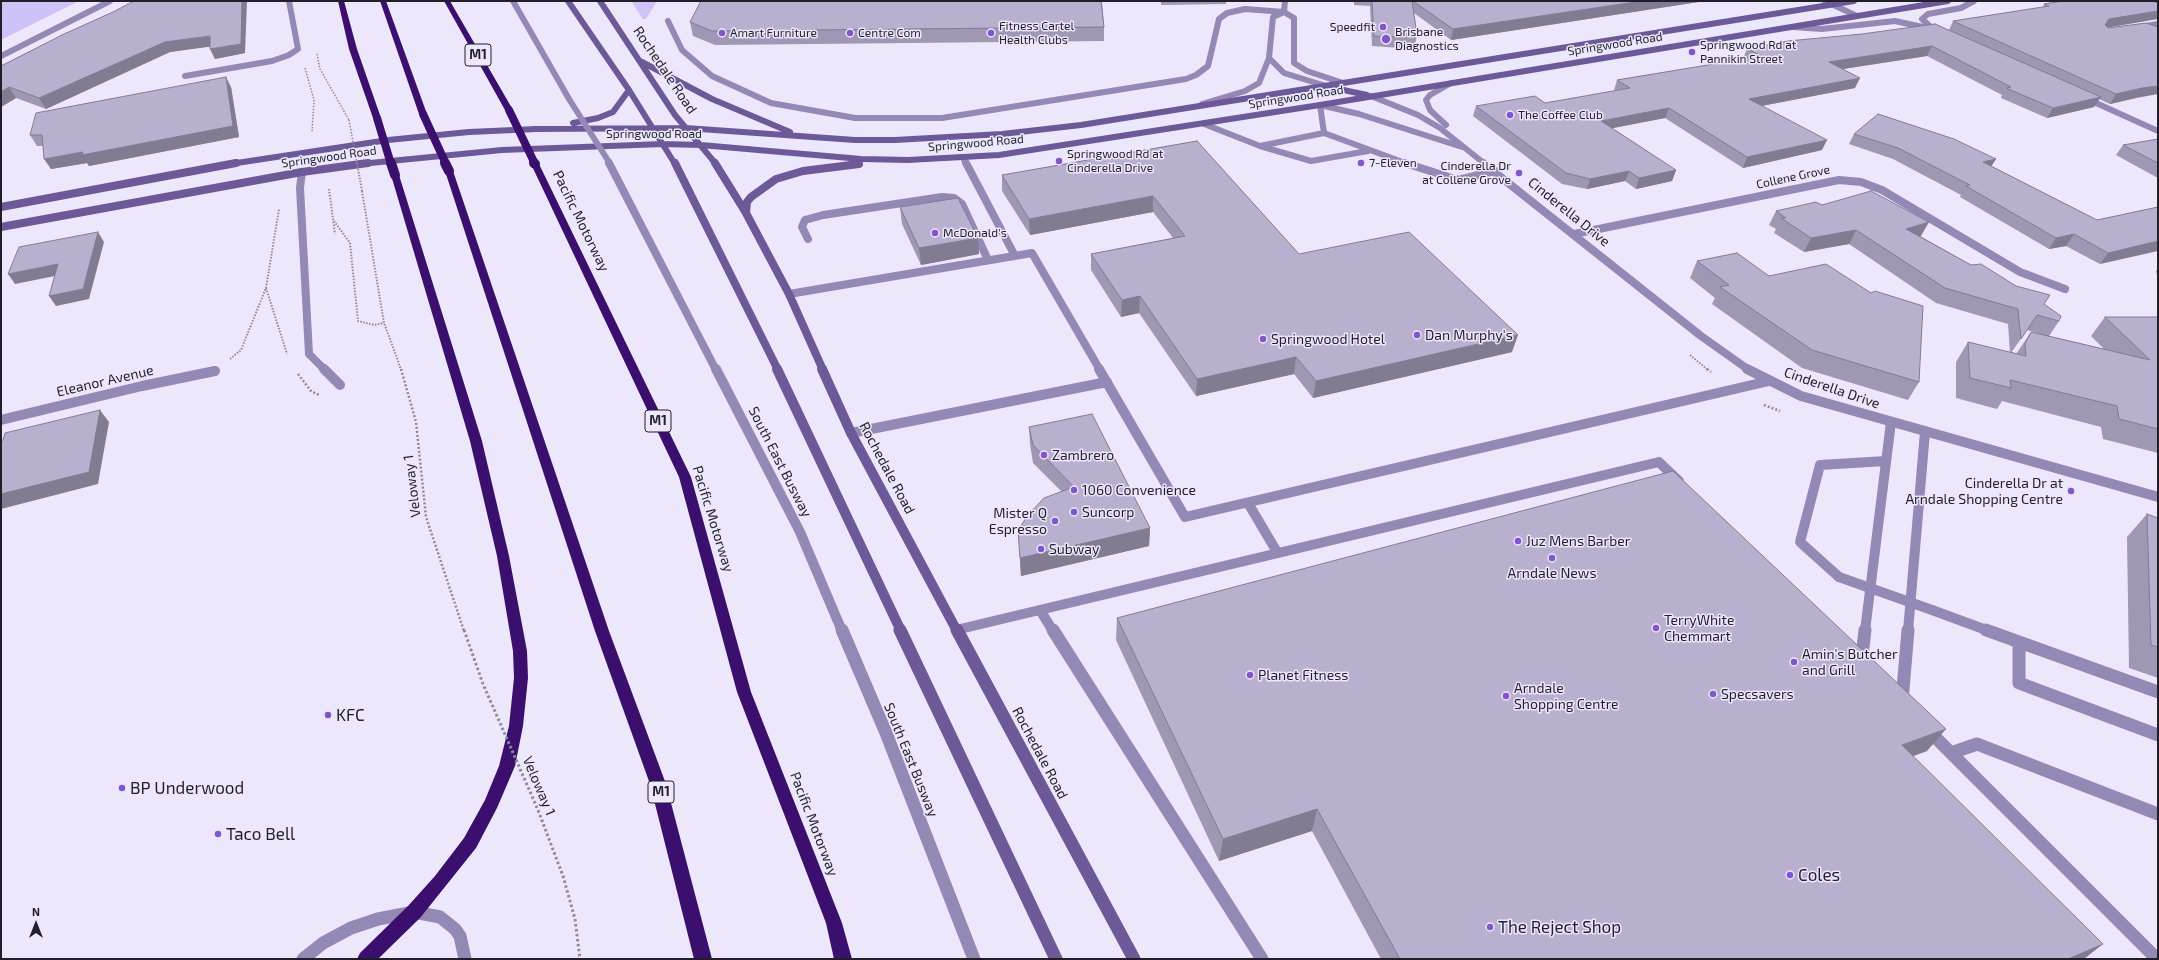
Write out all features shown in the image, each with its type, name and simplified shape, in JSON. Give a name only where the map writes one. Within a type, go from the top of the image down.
[{"type":"highway","points":[[342,1],[353,48],[395,175],[476,441],[503,556],[520,651],[521,678],[516,726],[507,766],[492,803],[470,843],[441,881],[414,912],[366,959]]},
{"type":"highway","name":"M1","points":[[383,1],[423,114],[449,171],[602,631],[658,784],[703,959]]},
{"type":"highway","name":"Pacific Motorway","points":[[447,1],[509,110],[685,477],[744,692],[834,923],[843,959]]},
{"type":"main road","points":[[568,1],[629,90],[651,128],[673,159],[746,303],[1056,959]]},
{"type":"main road","name":"Rochedale Road","points":[[600,1],[676,115],[714,161],[746,213],[789,294],[851,433],[1134,959]]},
{"type":"main road","name":"Springwood Road","points":[[1,207],[234,163],[319,149],[438,134],[509,130],[686,128],[855,140],[895,140],[986,136],[1081,125],[1854,1]]},
{"type":"main road","name":"Springwood Road","points":[[1,227],[302,172],[364,163],[502,150],[663,144],[701,145],[836,158],[887,159],[963,157],[1033,150],[1204,124],[1948,1]]},
{"type":"main road","points":[[1754,17],[1768,10],[1796,3]]},
{"type":"main road","points":[[640,61],[712,100],[800,136]]},
{"type":"main road","points":[[1343,84],[1372,96]]},
{"type":"main road","points":[[1326,86],[1372,96]]},
{"type":"main road","points":[[509,130],[560,125],[602,117],[618,107],[629,90]]},
{"type":"main road","points":[[746,213],[746,202],[776,179],[803,171],[887,159]]},
{"type":"street","points":[[1,56],[110,1]]},
{"type":"street","points":[[185,76],[272,61],[289,55],[298,49],[289,1]]},
{"type":"street","name":"South East Busway","points":[[513,1],[569,99],[609,162],[800,532],[886,733],[974,959]]},
{"type":"street","points":[[1284,12],[1285,1]]},
{"type":"street","points":[[1825,1],[1856,16]]},
{"type":"street","points":[[1934,29],[1922,19],[1928,14],[1961,8],[1973,3],[1974,1]]},
{"type":"street","points":[[668,21],[682,50],[712,76],[771,103],[854,118],[942,118],[1186,78],[1196,75],[1208,66],[1219,19],[1227,13],[1245,9],[1284,12],[1294,18],[1294,63],[1311,73],[1343,84]]},
{"type":"street","points":[[1191,107],[1256,86],[1262,80],[1269,58],[1273,17],[1284,12]]},
{"type":"street","points":[[1792,27],[1822,30],[1895,21],[1934,29],[1941,32]]},
{"type":"street","points":[[2133,28],[2158,24]]},
{"type":"street","points":[[2141,27],[2152,31]]},
{"type":"street","points":[[1269,58],[1274,66],[1284,73],[1326,86]]},
{"type":"street","points":[[1451,83],[1430,95],[1426,101],[1431,112],[1469,150]]},
{"type":"street","points":[[2078,95],[2158,131]]},
{"type":"street","points":[[1372,96],[1434,124],[1469,150]]},
{"type":"street","points":[[1324,133],[1320,105],[1359,114],[1469,150]]},
{"type":"street","points":[[1204,124],[1260,146],[1311,161],[1369,151]]},
{"type":"street","points":[[1260,146],[1324,133],[1369,151],[1458,180],[1496,171]]},
{"type":"street","name":"Cinderella Drive","points":[[1469,150],[1701,336],[1742,366],[1769,381],[1801,396],[2158,497]]},
{"type":"street","points":[[963,157],[1015,256]]},
{"type":"street","points":[[302,172],[300,188],[309,354],[340,385]]},
{"type":"street","name":"Collene Grove","points":[[1574,234],[1840,180],[1861,182],[1882,190],[2020,272],[2065,289]]},
{"type":"street","points":[[808,239],[802,227],[806,220],[823,215],[942,197],[954,198],[962,204],[988,260]]},
{"type":"street","points":[[789,294],[1032,253],[1185,517],[1769,381]]},
{"type":"street","name":"Eleanor Avenue","points":[[1,420],[142,386],[216,371]]},
{"type":"street","points":[[851,433],[1106,382]]},
{"type":"street","points":[[1861,664],[1891,422]]},
{"type":"street","points":[[1892,694],[1904,707],[1925,432]]},
{"type":"street","points":[[1886,461],[1820,465],[1800,542],[1839,577],[2158,692]]},
{"type":"street","points":[[956,630],[1277,552],[1659,462],[1687,490]]},
{"type":"street","points":[[1248,503],[1277,552]]},
{"type":"street","points":[[1040,610],[1262,959]]},
{"type":"street","points":[[2019,642],[2019,683],[2158,735]]},
{"type":"street","points":[[1850,652],[1871,674]]},
{"type":"street","points":[[1918,720],[2157,959]]},
{"type":"street","points":[[1951,753],[1977,744],[2158,814]]},
{"type":"street","points":[[303,959],[323,943],[351,928],[378,919],[414,912],[440,917],[455,929],[460,936],[465,959]]},
{"type":"path","name":"Veloway 1","points":[[317,54],[320,69],[349,120],[384,323],[408,392],[416,422],[426,517],[431,536],[483,684],[538,810],[563,876],[575,919],[580,959]]},
{"type":"path","points":[[289,55],[302,58],[314,100],[312,138]]},
{"type":"path","points":[[328,184],[335,234]]},
{"type":"path","points":[[216,371],[241,350],[266,288],[280,206]]},
{"type":"path","points":[[333,220],[350,243],[358,321],[374,325],[384,323]]},
{"type":"shaded area","points":[[1,1],[79,1],[1,40]]},
{"type":"shaded area","points":[[631,1],[657,1],[646,19],[643,19]]},
{"type":"building","points":[[134,1],[242,1],[241,44],[210,49],[210,36],[165,42],[39,98],[9,87],[1,92],[1,66]]},
{"type":"building","points":[[701,1],[1101,1],[1104,27],[712,31],[690,22]]},
{"type":"building","points":[[1372,1],[1412,1],[1417,35],[1402,34],[1402,37],[1374,36]]},
{"type":"building","points":[[1413,1],[1642,1],[1453,29]]},
{"type":"building","points":[[2063,1],[2152,1],[2158,3],[2158,11],[2109,19],[2105,25],[2108,28],[2146,23],[2158,27],[2158,86],[2116,94],[1953,21],[2049,6],[2044,4]]},
{"type":"building","points":[[1935,24],[2101,97],[2053,108],[2006,88],[2011,87],[1932,46],[1829,62],[1860,78],[1749,99],[1827,140],[1747,157],[1669,108],[1601,121],[1676,170],[1639,178],[1629,171],[1590,179],[1566,173],[1476,106],[1535,96],[1545,103],[1630,88],[1617,80],[1762,56],[1747,49],[1788,41],[1862,34]]},
{"type":"building","points":[[226,77],[233,126],[82,155],[83,152],[44,159],[42,135],[30,135],[36,113]]},
{"type":"building","points":[[1878,114],[1954,139],[1996,159],[1983,162],[2097,220],[2158,207],[2158,241],[2108,253],[2074,234],[2056,238],[1966,186],[1970,185],[1898,148],[1854,134]]},
{"type":"building","points":[[2158,139],[2158,163],[2123,145]]},
{"type":"building","points":[[1197,141],[1299,254],[1409,232],[1518,335],[1316,381],[1296,357],[1197,379],[1140,296],[1122,300],[1091,254],[1185,236],[1153,196],[1029,219],[1002,175]]},
{"type":"building","points":[[1871,191],[1929,222],[1906,229],[1971,265],[1981,264],[2016,286],[2050,295],[2044,304],[2061,316],[2059,321],[2037,315],[2021,339],[2018,309],[1945,288],[1856,230],[1811,238],[1781,218],[1786,218],[1776,211],[1816,202],[1822,205]]},
{"type":"building","points":[[958,198],[978,238],[919,248],[900,207]]},
{"type":"building","points":[[98,232],[83,289],[49,296],[58,264],[8,274],[19,247]]},
{"type":"building","points":[[1737,253],[1769,276],[1826,264],[1871,293],[1875,291],[1923,306],[1919,382],[1812,350],[1720,287],[1729,285],[1697,261]]},
{"type":"building","points":[[2105,317],[2158,317],[2158,429],[2119,419],[2117,406],[2010,380],[2011,388],[1970,378],[1968,342],[2026,356],[2025,344],[2031,332],[2150,360]]},
{"type":"building","points":[[100,410],[89,472],[1,494],[1,441],[3,440],[5,433]]},
{"type":"building","points":[[1092,414],[1150,528],[1020,558],[1018,531],[1027,516],[1044,498],[1074,487],[1033,445],[1029,427]]},
{"type":"building","name":"Arndale Shopping Centre","points":[[1673,471],[1946,729],[1902,745],[2103,944],[2068,959],[1400,959],[1317,809],[1223,839],[1117,618]]},
{"type":"building","points":[[2147,514],[2158,518],[2158,647],[2151,645]]},
{"type":"place","name":"Speedfit","points":[[1383,27]]},
{"type":"place","name":"Amart Furniture","points":[[722,33]]},
{"type":"place","name":"Centre Com","points":[[850,33]]},
{"type":"place","name":"Fitness Cartel Health Clubs","points":[[991,33]]},
{"type":"place","name":"Brisbane Diagnostics","points":[[1386,39]]},
{"type":"place","name":"Springwood Rd at Pannikin Street","points":[[1692,52]]},
{"type":"place","name":"The Coffee Club","points":[[1510,115]]},
{"type":"place","name":"Springwood Rd at Cinderella Drive","points":[[1059,161]]},
{"type":"place","name":"7-Eleven","points":[[1361,163]]},
{"type":"place","name":"Cinderella Dr at Collene Grove","points":[[1519,173]]},
{"type":"place","name":"McDonald's","points":[[935,233]]},
{"type":"place","name":"Dan Murphy's","points":[[1417,335]]},
{"type":"place","name":"Springwood Hotel","points":[[1263,339]]},
{"type":"place","name":"Zambrero","points":[[1044,455]]},
{"type":"place","name":"1060 Convenience","points":[[1074,490]]},
{"type":"place","name":"Cinderella Dr at Arndale Shopping Centre","points":[[2071,491]]},
{"type":"place","name":"Suncorp","points":[[1074,512]]},
{"type":"place","name":"Mister Q Espresso","points":[[1055,521]]},
{"type":"place","name":"Juz Mens Barber","points":[[1518,541]]},
{"type":"place","name":"Subway","points":[[1041,549]]},
{"type":"place","name":"Arndale News","points":[[1552,558]]},
{"type":"place","name":"TerryWhite Chemmart","points":[[1656,628]]},
{"type":"place","name":"Amin's Butcher and Grill","points":[[1794,662]]},
{"type":"place","name":"Planet Fitness","points":[[1250,675]]},
{"type":"place","name":"Specsavers","points":[[1713,694]]},
{"type":"place","name":"Arndale Shopping Centre","points":[[1506,696]]},
{"type":"place","name":"KFC","points":[[328,715]]},
{"type":"place","name":"BP Underwood","points":[[122,788]]},
{"type":"place","name":"Taco Bell","points":[[218,834]]},
{"type":"place","name":"Coles","points":[[1790,875]]},
{"type":"place","name":"The Reject Shop","points":[[1490,927]]}]
